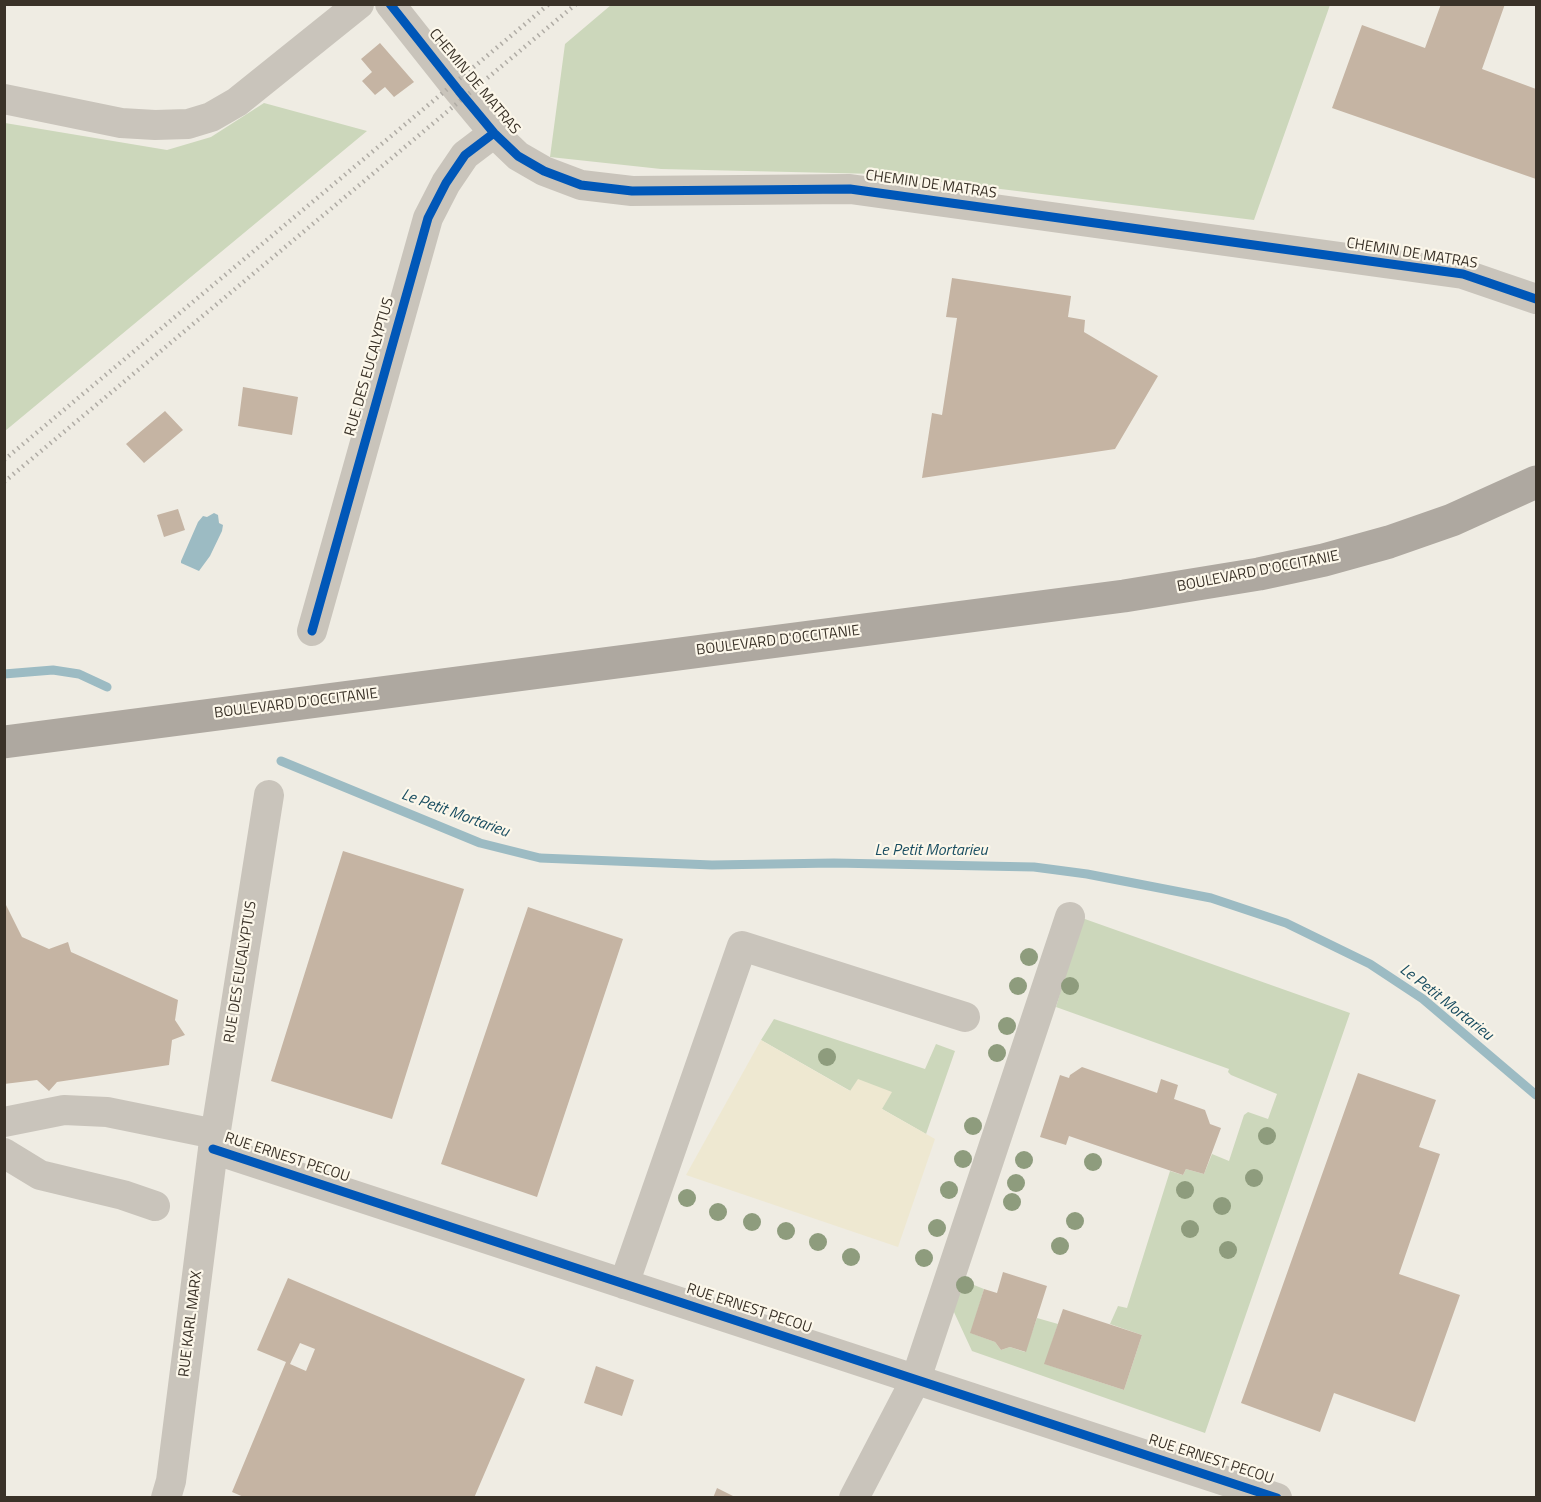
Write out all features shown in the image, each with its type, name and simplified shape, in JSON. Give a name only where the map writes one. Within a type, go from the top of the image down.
[{"type":"main road","name":"BOULEVARD D'OCCITANIE","points":[[4,742],[1124,596],[1248,576],[1324,560],[1389,542],[1452,520],[1536,482]]},
{"type":"street","points":[[4,99],[121,123],[188,124],[211,117],[237,102],[359,4]]},
{"type":"street","name":"CHEMIN DE MATRAS","points":[[390,4],[494,133],[518,156],[544,171],[581,185],[632,191],[850,189],[1463,274],[1536,299]]},
{"type":"street","name":"RUE DES EUCALYPTUS","points":[[312,631],[428,218],[446,183],[465,155],[494,133]]},
{"type":"street","name":"RUE DES EUCALYPTUS","points":[[214,1142],[269,795]]},
{"type":"street","points":[[854,1497],[916,1379],[1070,917]]},
{"type":"street","points":[[624,1284],[742,946],[965,1017]]},
{"type":"street","name":"RUE ERNEST PECOU","points":[[4,1122],[64,1110],[107,1112],[214,1142],[624,1284],[1277,1497]]},
{"type":"street","name":"RUE KARL MARX","points":[[166,1497],[171,1481],[214,1142]]},
{"type":"street","points":[[4,1153],[40,1175],[123,1195],[156,1206]]},
{"type":"green space","points":[[611,5],[1330,5],[1254,220],[878,174],[661,169],[550,157],[565,44]]},
{"type":"green space","points":[[264,103],[367,131],[5,431],[5,123],[167,150],[211,137]]},
{"type":"green space","points":[[1082,918],[1350,1013],[1205,1433],[972,1351],[953,1310],[964,1281],[984,1289],[971,1333],[995,1342],[1001,1350],[1010,1347],[1025,1352],[1037,1318],[1058,1324],[1045,1364],[1124,1390],[1142,1335],[1110,1324],[1118,1306],[1127,1308],[1170,1171],[1183,1175],[1186,1169],[1204,1174],[1212,1154],[1229,1161],[1244,1115],[1248,1112],[1268,1119],[1277,1094],[1231,1075],[1228,1072],[1229,1069],[1056,1007]]},
{"type":"green space","points":[[774,1019],[925,1069],[936,1044],[955,1051],[926,1134],[761,1040]]},
{"type":"shaded area","points":[[761,1040],[850,1091],[858,1079],[892,1092],[882,1109],[935,1139],[898,1247],[686,1175]]},
{"type":"water","points":[[214,513],[218,515],[219,523],[223,525],[210,556],[199,571],[181,563],[198,522],[203,516],[207,517]]},
{"type":"building","points":[[1441,4],[1505,4],[1482,69],[1536,89],[1536,179],[1332,108],[1362,25],[1425,48]]},
{"type":"building","points":[[380,43],[414,82],[394,97],[385,87],[375,95],[362,81],[372,72],[361,59]]},
{"type":"building","points":[[952,278],[1071,296],[1068,317],[1085,320],[1084,332],[1158,376],[1115,449],[922,478],[932,413],[942,415],[957,318],[946,317]]},
{"type":"building","points":[[243,387],[298,397],[292,435],[238,426]]},
{"type":"building","points":[[165,411],[183,430],[144,463],[126,444]]},
{"type":"building","points":[[178,509],[185,530],[164,537],[157,515]]},
{"type":"building","points":[[343,851],[464,889],[392,1119],[271,1081]]},
{"type":"building","points":[[4,901],[22,937],[49,949],[68,942],[71,952],[178,1000],[175,1020],[185,1035],[172,1040],[169,1065],[57,1082],[49,1091],[37,1080],[4,1084]]},
{"type":"building","points":[[528,907],[623,939],[537,1197],[441,1164]]},
{"type":"building","points":[[1082,1067],[1157,1093],[1161,1079],[1178,1085],[1174,1099],[1205,1110],[1210,1124],[1221,1128],[1204,1174],[1186,1169],[1183,1175],[1069,1136],[1066,1145],[1040,1137],[1060,1075],[1069,1078]]},
{"type":"building","points":[[1358,1073],[1436,1100],[1419,1147],[1440,1154],[1399,1274],[1460,1295],[1415,1422],[1334,1393],[1320,1432],[1241,1403]]},
{"type":"building","points":[[1003,1272],[1047,1286],[1026,1352],[1010,1347],[1001,1350],[995,1342],[970,1333],[984,1289],[997,1293]]},
{"type":"building","points":[[288,1278],[525,1379],[474,1498],[246,1498],[232,1492],[286,1362],[257,1350]],"holes":[[[300,1343],[315,1349],[306,1371],[290,1364]]]},
{"type":"building","points":[[1063,1309],[1142,1335],[1124,1390],[1044,1364]]},
{"type":"building","points":[[596,1366],[634,1380],[622,1416],[584,1403]]},
{"type":"building","points":[[717,1488],[737,1498],[713,1498]]},
{"type":"waterway","name":"Le Petit Mortarieu","points":[[4,674],[53,670],[79,674],[107,687]]},
{"type":"waterway","name":"Le Petit Mortarieu","points":[[281,761],[480,843],[540,858],[712,865],[834,863],[1034,867],[1087,874],[1211,898],[1286,923],[1370,964],[1423,999],[1536,1095]]},
{"type":"railway","points":[[4,460],[549,4]]},
{"type":"railway","points":[[4,482],[576,4]]},
{"type":"cycle path","points":[[390,4],[494,133],[518,156],[544,171],[581,185],[632,191],[850,189],[1463,274],[1536,299]]},
{"type":"cycle path","points":[[312,631],[428,218],[446,183],[465,155],[494,133]]},
{"type":"cycle path","points":[[213,1149],[1277,1498]]}]
